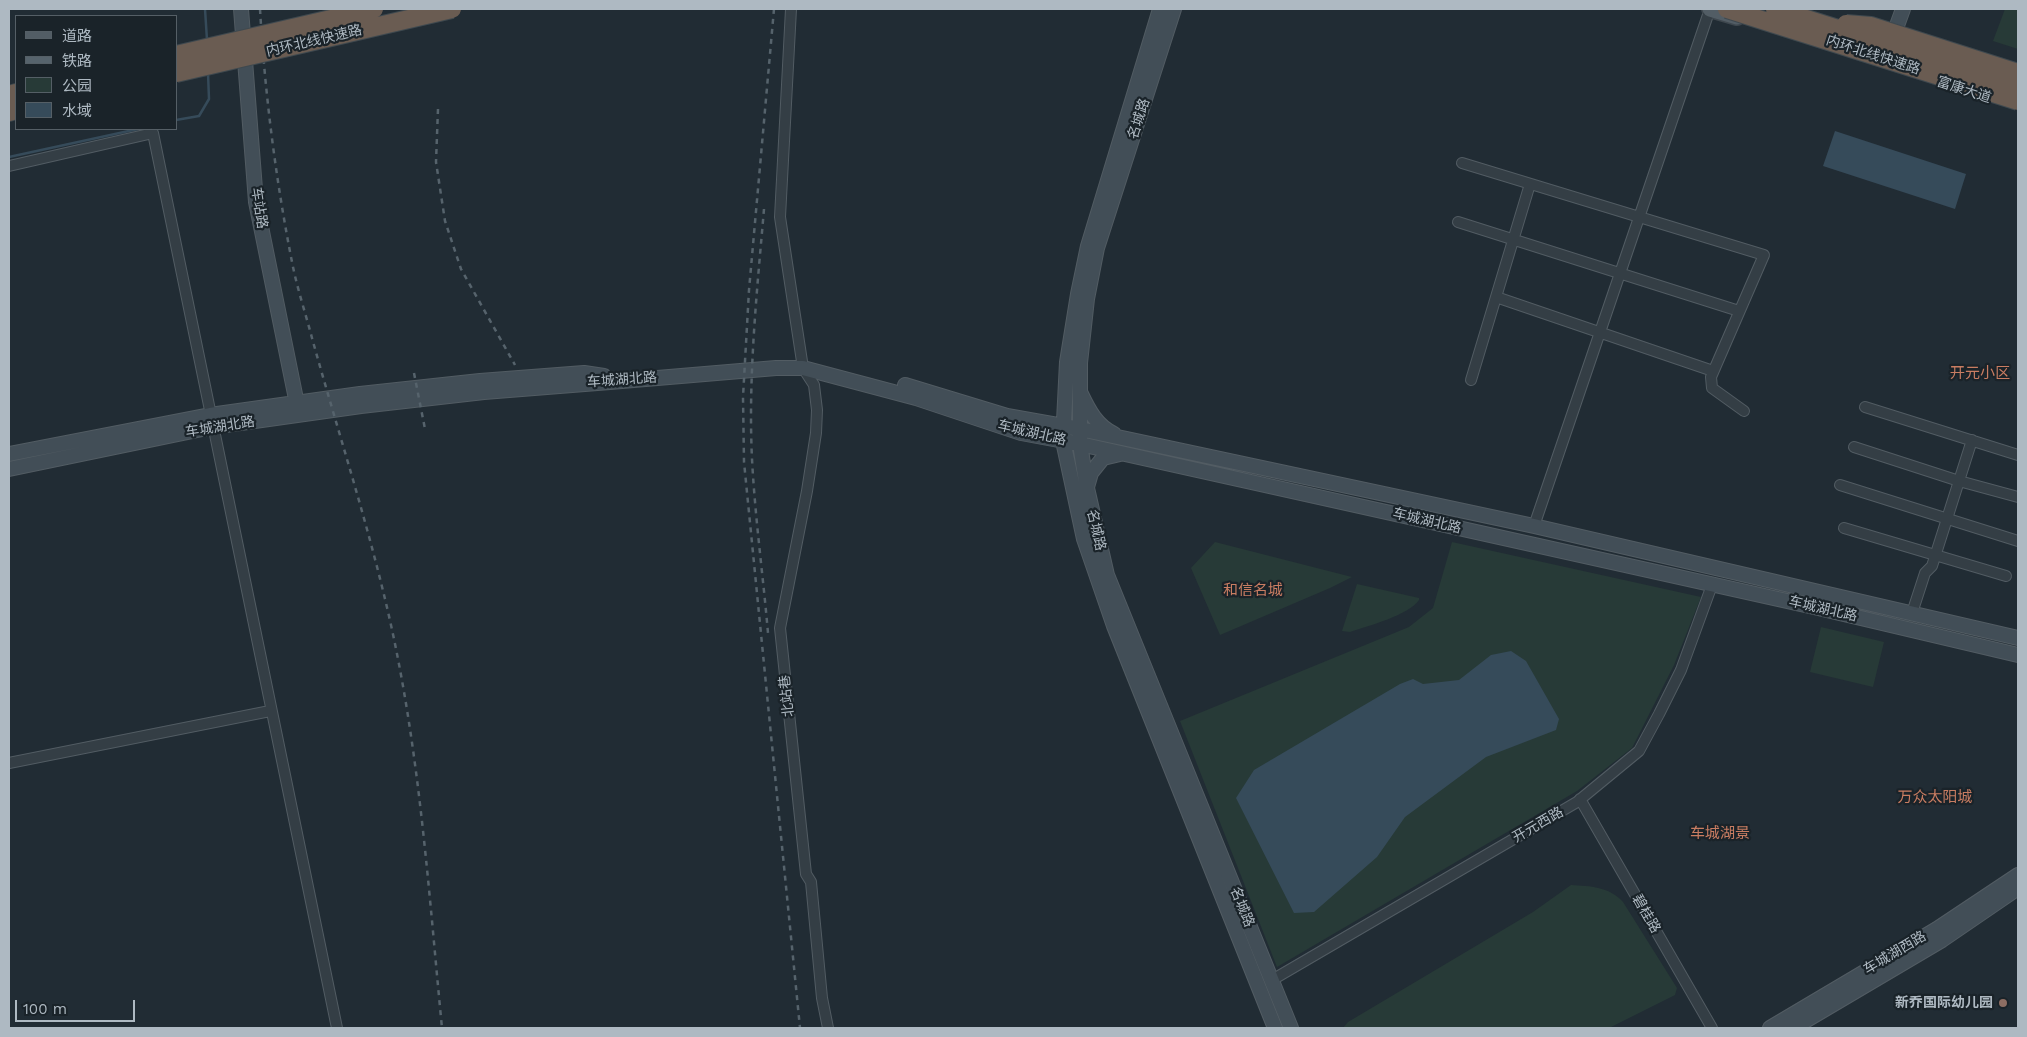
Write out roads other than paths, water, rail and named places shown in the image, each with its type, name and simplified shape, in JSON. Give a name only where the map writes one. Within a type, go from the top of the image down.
[{"type":"highway","name":"内环北线快速路","points":[[178,55],[374,9]]},
{"type":"highway","name":"内环北线快速路","points":[[178,73],[452,9]]},
{"type":"highway","name":"内环北线快速路","points":[[1727,9],[2018,101]]},
{"type":"highway","name":"内环北线快速路","points":[[1775,9],[2018,86]]},
{"type":"highway","points":[[1779,9],[1830,22],[1871,26],[2018,73]]},
{"type":"highway","points":[[1753,17],[1824,43],[1859,62],[2018,113]]},
{"type":"main road","name":"车站路","points":[[241,9],[256,202],[298,404]]},
{"type":"main road","name":"名城路","points":[[1160,9],[1088,246],[1070,345],[1063,426],[1064,441],[1084,539],[1114,626],[1275,1028]]},
{"type":"main road","name":"名城路","points":[[1174,9],[1097,248],[1086,298],[1080,363],[1080,444],[1087,488],[1107,575],[1292,1028]]},
{"type":"main road","name":"富康大道","points":[[1710,9],[2018,107]]},
{"type":"main road","name":"富康大道","points":[[1794,9],[2018,80]]},
{"type":"main road","points":[[1880,63],[1888,39],[1894,9]]},
{"type":"main road","points":[[1888,39],[1903,9]]},
{"type":"main road","name":"车城湖北路","points":[[9,454],[211,421],[360,394],[480,381],[584,373],[609,377],[775,362],[802,362],[918,388],[1006,416],[1080,429],[1534,526],[2018,638]]},
{"type":"main road","name":"车城湖北路","points":[[9,469],[211,421],[484,392],[776,368],[802,362],[1021,433],[1080,444],[1712,584],[2018,655]]},
{"type":"main road","points":[[1080,391],[1091,415],[1105,430],[1124,439]]},
{"type":"main road","points":[[1038,422],[1051,416],[1061,408],[1065,395]]},
{"type":"main road","points":[[916,398],[921,404],[1047,446],[1060,453],[1068,463]]},
{"type":"main road","points":[[1087,488],[1091,473],[1103,458],[1123,454]]},
{"type":"main road","name":"车城湖西路","points":[[1770,1028],[1937,928],[2018,875]]},
{"type":"main road","name":"车城湖西路","points":[[1793,1028],[1942,940],[2018,888]]},
{"type":"street","name":"北站巷","points":[[791,9],[780,217],[802,362],[814,385],[817,410],[816,432],[807,491],[780,628],[806,874],[811,882],[822,998],[828,1028]]},
{"type":"street","points":[[1534,526],[1710,9]]},
{"type":"street","points":[[9,166],[153,133],[270,711],[337,1028]]},
{"type":"street","points":[[1462,163],[1764,255],[1711,377],[1712,388],[1744,411]]},
{"type":"street","points":[[1471,380],[1530,184]]},
{"type":"street","points":[[1458,222],[1620,275],[1739,311]]},
{"type":"street","points":[[1496,297],[1714,371]]},
{"type":"street","points":[[1865,407],[2018,455]]},
{"type":"street","points":[[1912,614],[1925,573],[1932,566],[1936,556],[1972,440]]},
{"type":"street","points":[[1854,447],[1959,481],[2018,497]]},
{"type":"street","points":[[1840,485],[2018,541]]},
{"type":"street","points":[[1844,528],[2006,576]]},
{"type":"street","name":"开元西路","points":[[1272,980],[1580,799],[1639,750],[1660,714],[1681,670],[1712,584]]},
{"type":"street","points":[[9,763],[270,711]]},
{"type":"street","name":"碧桂路","points":[[1580,799],[1712,1028]]},
{"type":"water","points":[[1835,131],[1966,174],[1955,209],[1823,166]]},
{"type":"water","points":[[1511,651],[1526,661],[1559,719],[1556,730],[1486,757],[1405,817],[1377,857],[1314,912],[1294,913],[1236,798],[1254,770],[1400,684],[1413,679],[1423,684],[1459,680],[1491,655]]},
{"type":"waterway","points":[[205,9],[207,40]]},
{"type":"waterway","points":[[178,120],[199,116],[209,99],[208,73]]},
{"type":"waterway","points":[[9,157],[133,130]]},
{"type":"railway","points":[[260,9],[272,138],[281,203],[293,267],[377,566],[397,652],[421,813],[442,1028]]},
{"type":"railway","points":[[774,9],[749,290],[743,397],[744,462],[800,1028]]},
{"type":"railway","points":[[438,109],[436,162],[445,221],[461,269],[515,365]]},
{"type":"railway","points":[[764,209],[754,334],[751,428],[755,502],[768,633]]},
{"type":"railway","points":[[414,373],[425,429]]},
{"type":"place","name":"新乔国际幼儿园","points":[[2003,1003]]},
{"type":"district","name":"开元小区","points":[[1980,374]]},
{"type":"district","name":"和信名城","points":[[1253,591]]},
{"type":"district","name":"万众太阳城","points":[[1935,798]]},
{"type":"district","name":"车城湖景","points":[[1720,834]]}]
